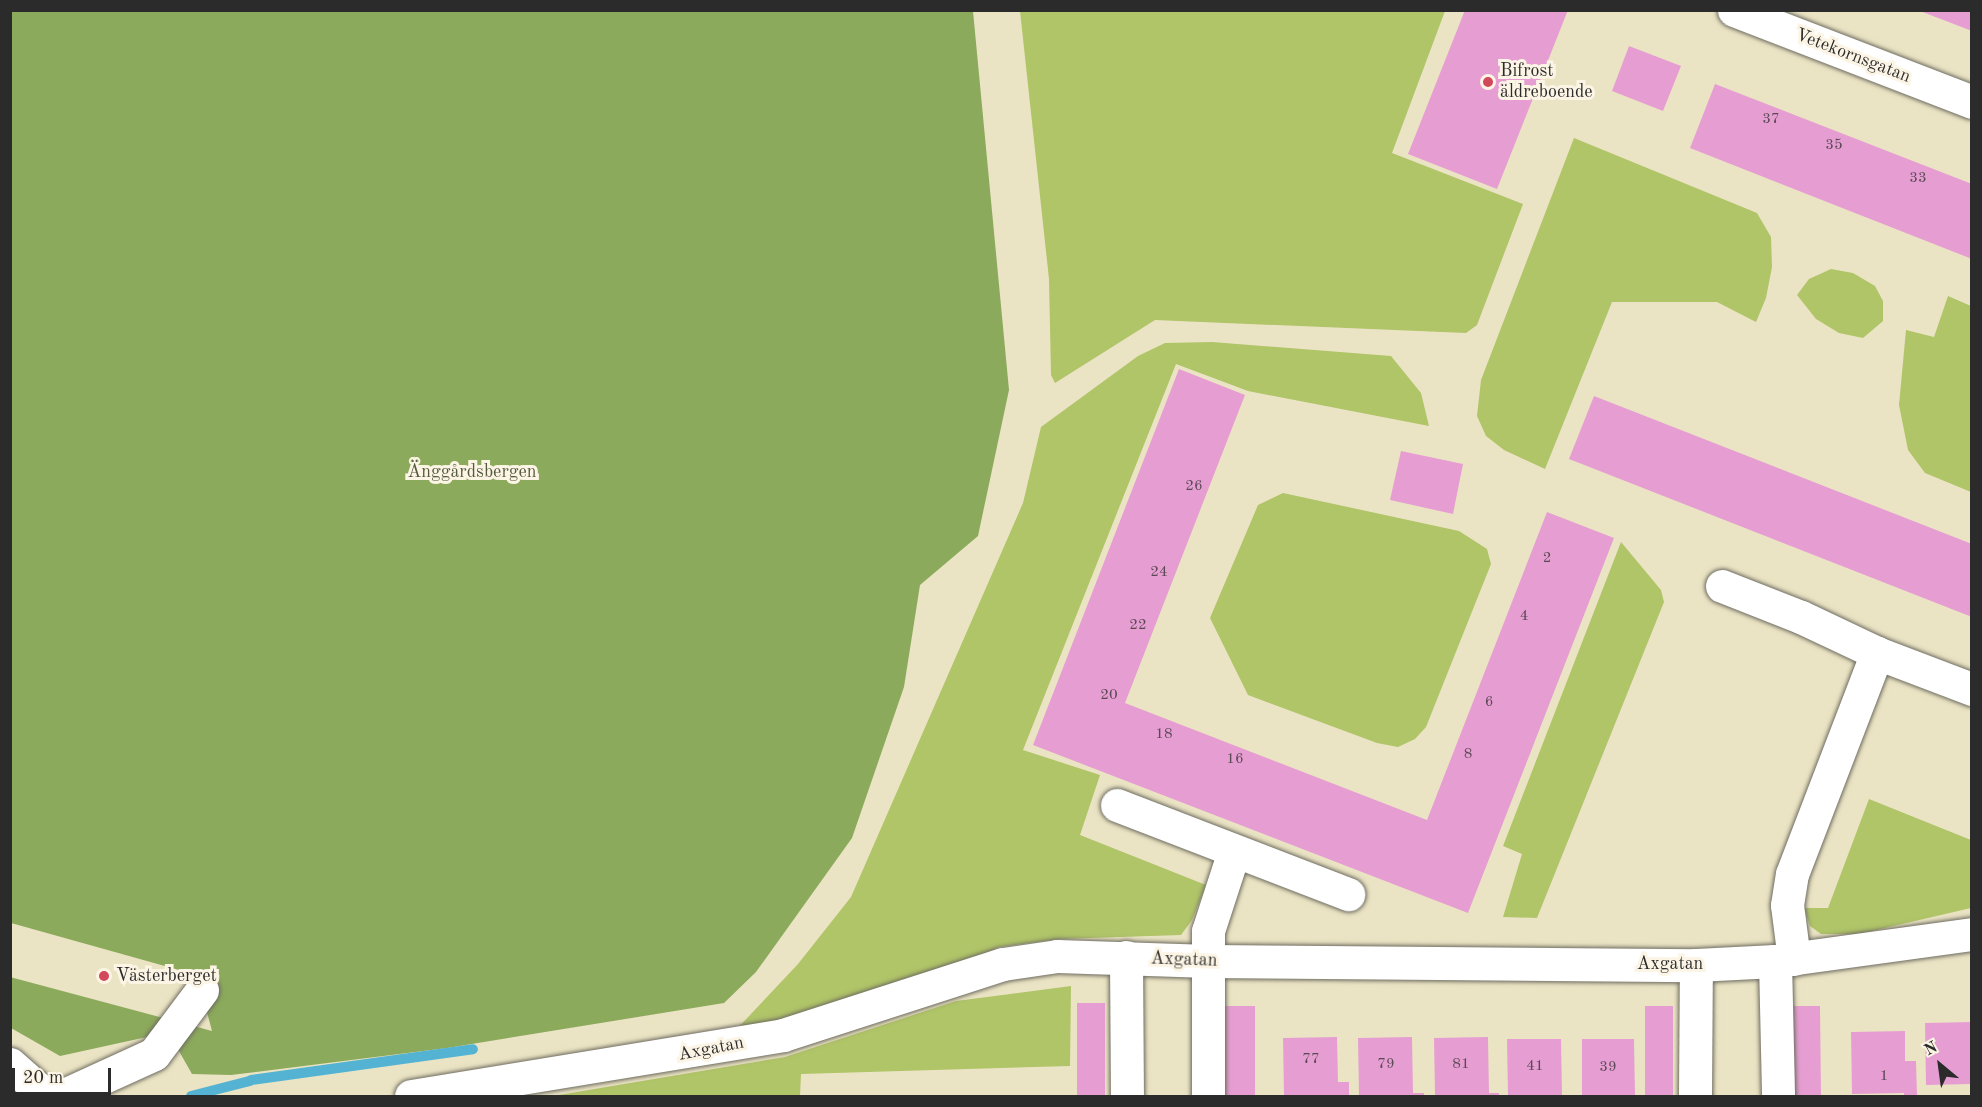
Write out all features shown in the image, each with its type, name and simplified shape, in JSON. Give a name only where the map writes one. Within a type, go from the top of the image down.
[{"type":"street","name":"Vetekornsgatan","points":[[1734,10],[1971,102]]},
{"type":"street","points":[[1722,586],[1801,616],[1877,654],[1971,689]]},
{"type":"street","points":[[1778,1096],[1787,905],[1792,874],[1877,654]]},
{"type":"street","points":[[1117,805],[1348,894]]},
{"type":"street","points":[[1208,1096],[1208,931],[1234,851]]},
{"type":"street","name":"Axgatan","points":[[411,1096],[783,1035],[1020,961],[1057,956],[1209,961],[1696,965],[1784,960],[1971,934]]},
{"type":"street","points":[[1126,957],[1127,1096]]},
{"type":"street","points":[[1695,1096],[1696,965]]},
{"type":"street","points":[[62,1096],[154,1054],[202,990]]},
{"type":"street","points":[[10,1064],[46,1096]]},
{"type":"green space","name":"Änggårdsbergen","points":[[11,11],[973,11],[1009,390],[978,536],[920,585],[904,687],[852,838],[756,972],[724,1003],[447,1048],[231,1075],[192,1074],[175,1044],[156,1035],[60,1056],[11,1028],[10,977],[212,1031],[197,975],[11,923]]},
{"type":"green space","points":[[1020,11],[1445,11],[1392,153],[1523,204],[1477,325],[1466,333],[1155,320],[1055,383],[1051,375],[1049,279]]},
{"type":"green space","points":[[1574,138],[1757,213],[1771,237],[1772,267],[1766,298],[1756,322],[1717,302],[1612,302],[1545,469],[1504,450],[1486,436],[1477,416],[1481,380]]},
{"type":"green space","points":[[1831,269],[1853,273],[1875,286],[1883,301],[1883,321],[1863,338],[1839,333],[1816,319],[1797,295],[1809,279]]},
{"type":"green space","points":[[1948,296],[1971,306],[1971,492],[1925,473],[1908,450],[1899,405],[1906,330],[1934,337]]},
{"type":"green space","points":[[1212,342],[1391,356],[1421,393],[1429,426],[1248,391],[1176,364],[1023,750],[1100,775],[1080,835],[1206,885],[1192,920],[1181,935],[1059,939],[999,947],[894,993],[734,1032],[798,964],[851,897],[1023,503],[1041,427],[1138,356],[1165,343]]},
{"type":"green space","points":[[1283,493],[1459,531],[1487,549],[1491,564],[1426,727],[1415,739],[1398,747],[1377,743],[1248,695],[1210,618],[1258,505]]},
{"type":"green space","points":[[1621,542],[1661,590],[1664,602],[1537,918],[1503,917],[1522,854],[1503,846]]},
{"type":"green space","points":[[1869,799],[1971,840],[1971,908],[1859,934],[1821,934],[1810,926],[1804,908],[1828,908]]},
{"type":"green space","points":[[1071,986],[1070,1066],[801,1074],[800,1096],[553,1096],[785,1057],[956,1001]]},
{"type":"building","name":"Bifrost äldreboende","points":[[1465,10],[1568,10],[1497,189],[1408,154]]},
{"type":"building","points":[[1920,10],[1972,10],[1972,31],[1920,11]]},
{"type":"building","points":[[1629,46],[1681,66],[1663,111],[1612,91]]},
{"type":"building","points":[[1715,84],[1972,184],[1972,259],[1690,148]]},
{"type":"building","points":[[1179,369],[1245,395],[1125,703],[1427,820],[1547,512],[1614,538],[1468,913],[1033,745]]},
{"type":"building","points":[[1594,396],[1972,544],[1972,617],[1569,459]]},
{"type":"building","points":[[1401,451],[1463,464],[1453,514],[1390,500]]},
{"type":"building","points":[[1077,1003],[1105,1003],[1105,1096],[1077,1096]]},
{"type":"building","points":[[1225,1006],[1255,1006],[1255,1096],[1224,1096]]},
{"type":"building","points":[[1645,1006],[1673,1006],[1673,1096],[1645,1096]]},
{"type":"building","points":[[1792,1006],[1820,1006],[1821,1096],[1792,1096]]},
{"type":"building","points":[[1972,1022],[1972,1084],[1926,1085],[1925,1023]]},
{"type":"building","points":[[1905,1031],[1905,1061],[1916,1061],[1917,1096],[1904,1096],[1904,1093],[1852,1094],[1851,1032]]},
{"type":"building","points":[[1337,1037],[1338,1082],[1349,1082],[1349,1096],[1284,1096],[1283,1038]]},
{"type":"building","points":[[1412,1037],[1413,1093],[1424,1093],[1424,1096],[1359,1096],[1358,1038]]},
{"type":"building","points":[[1488,1037],[1489,1093],[1499,1093],[1499,1096],[1435,1096],[1434,1038]]},
{"type":"building","points":[[1507,1039],[1561,1039],[1562,1096],[1508,1096]]},
{"type":"building","points":[[1582,1039],[1634,1039],[1635,1096],[1582,1096]]},
{"type":"waterway","points":[[251,1080],[473,1049]]},
{"type":"waterway","points":[[191,1096],[250,1081]]},
{"type":"place","name":"Bifrost äldreboende","points":[[1488,82]]},
{"type":"place","name":"Västerberget","points":[[104,976]]}]
